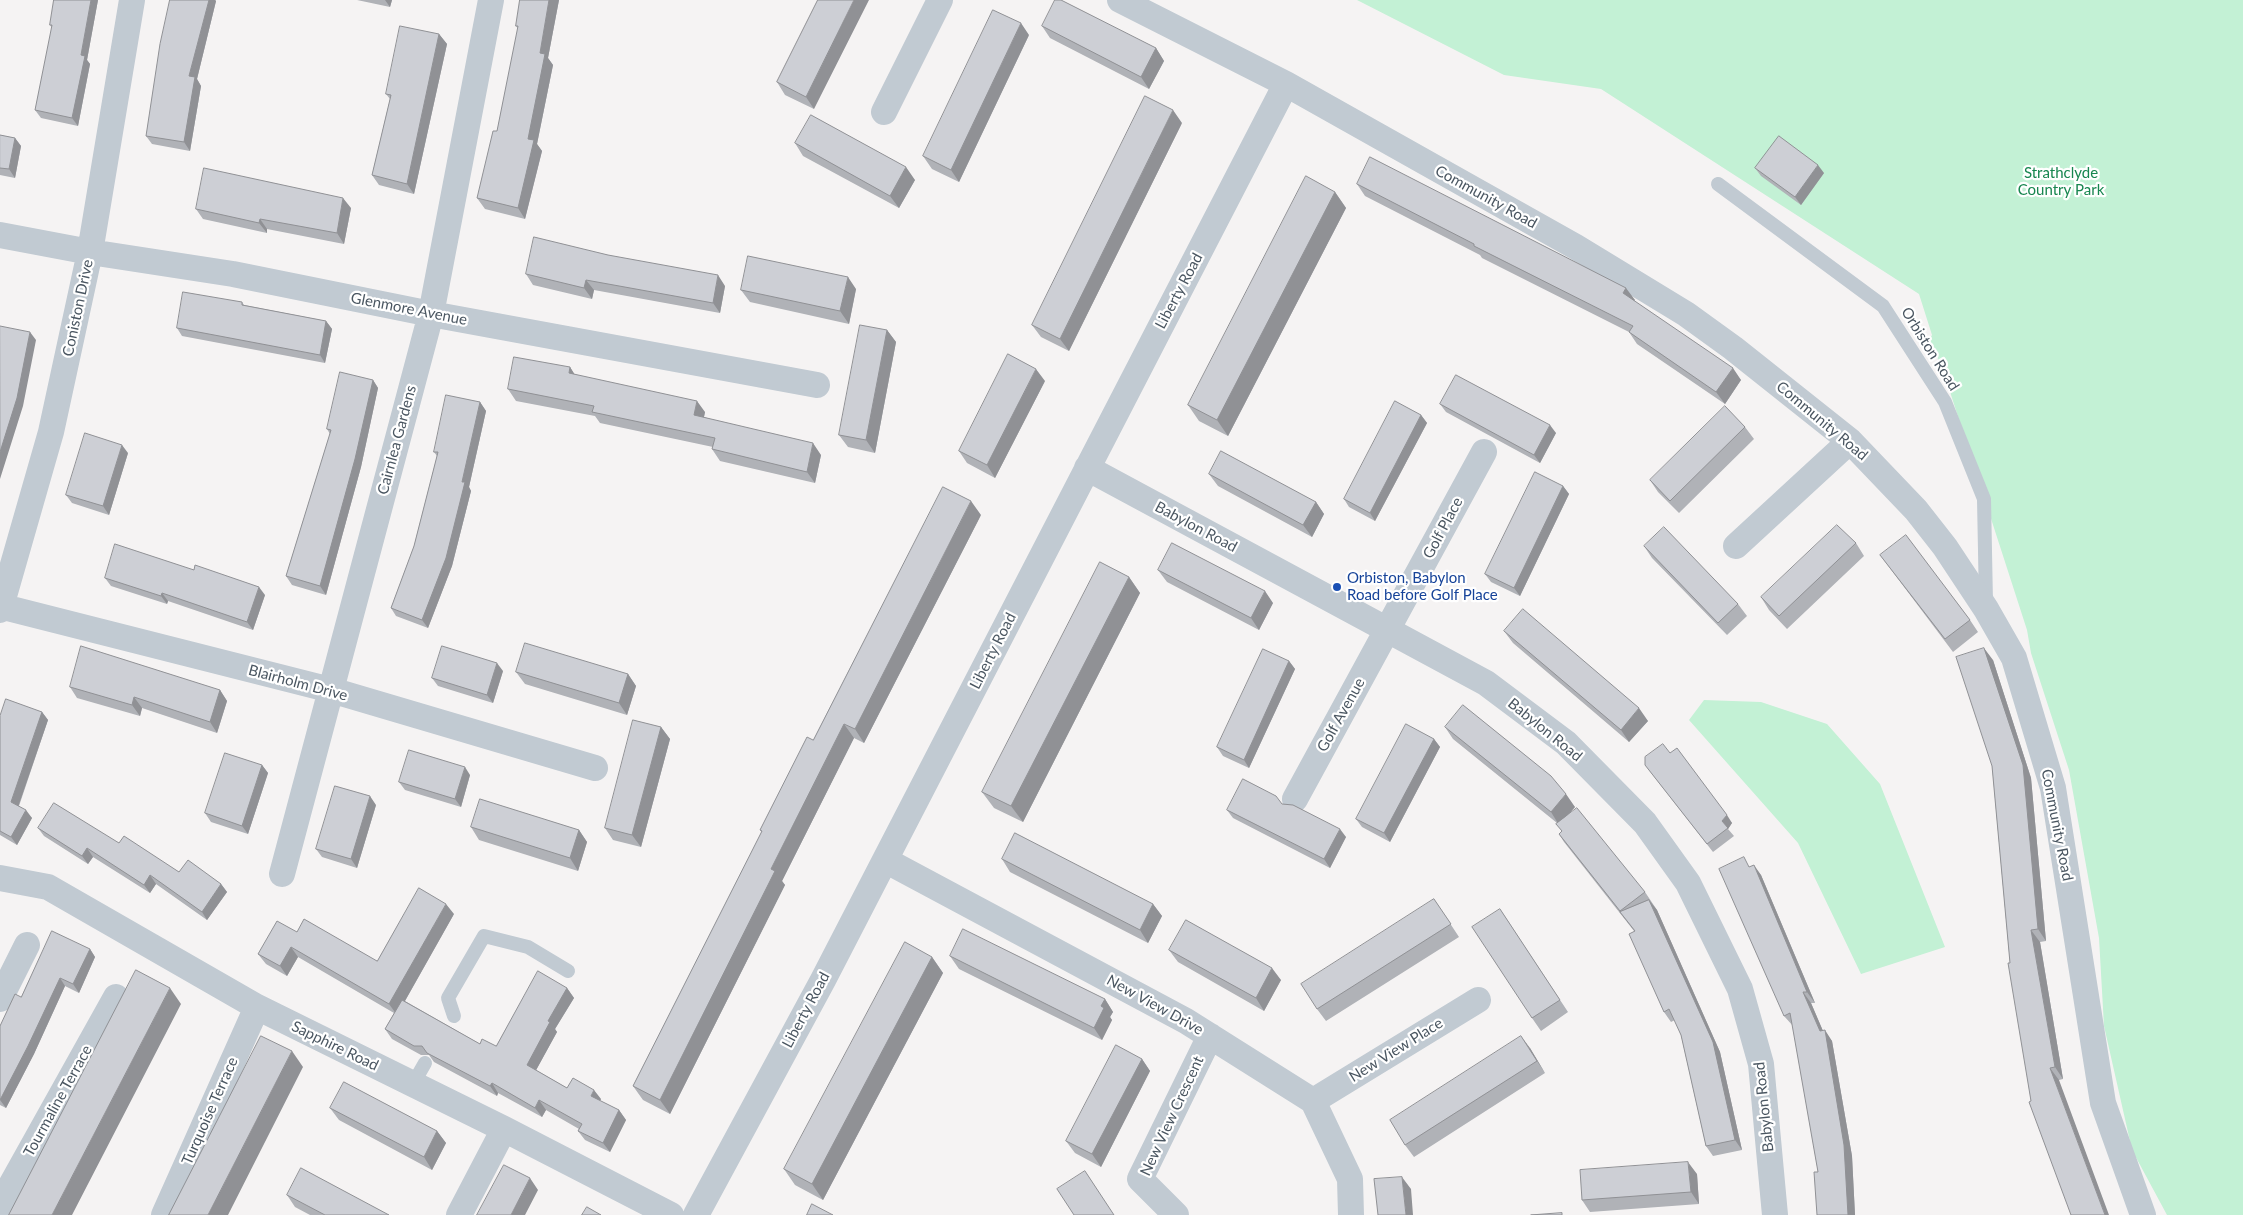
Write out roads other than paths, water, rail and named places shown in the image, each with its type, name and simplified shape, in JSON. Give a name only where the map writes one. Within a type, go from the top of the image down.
[{"type":"street","name":"Coniston Drive","points":[[0,607],[51,432],[90,252],[132,0]]},
{"type":"street","name":"Cairnlea Gardens","points":[[282,874],[431,314],[491,0]]},
{"type":"street","points":[[884,112],[940,0]]},
{"type":"street","name":"Community Road","points":[[1120,0],[1286,84],[1568,242],[1686,314],[1747,359],[1850,441],[1916,510],[1945,547],[1986,609],[2014,658],[2053,788],[2103,1103],[2143,1215]]},
{"type":"street","name":"Liberty Road","points":[[696,1215],[803,1018],[1286,84]]},
{"type":"street","name":"Glenmore Avenue","points":[[0,235],[90,252],[233,274],[431,314],[817,385]]},
{"type":"street","points":[[1736,546],[1850,441]]},
{"type":"street","name":"Golf Place","points":[[1388,630],[1484,452]]},
{"type":"street","name":"Babylon Road","points":[[1088,468],[1486,683],[1566,743],[1645,823],[1688,883],[1740,989],[1761,1064],[1775,1215]]},
{"type":"street","name":"Blairholm Drive","points":[[0,607],[330,690],[594,768]]},
{"type":"street","name":"Golf Avenue","points":[[1295,799],[1388,630]]},
{"type":"street","name":"New View Drive","points":[[885,860],[1186,1021],[1313,1101]]},
{"type":"street","name":"Sapphire Road","points":[[0,878],[48,886],[257,1007],[419,1074],[504,1129],[671,1215]]},
{"type":"street","points":[[0,999],[27,945]]},
{"type":"street","name":"Tourmaline Terrace","points":[[0,1205],[116,997]]},
{"type":"street","name":"New View Place","points":[[1313,1101],[1478,1000]]},
{"type":"street","name":"Turquoise Terrace","points":[[164,1215],[257,1007]]},
{"type":"street","name":"New View Crescent","points":[[1176,1215],[1140,1179],[1210,1036]]},
{"type":"street","points":[[1313,1101],[1350,1179],[1351,1215]]},
{"type":"street","points":[[459,1215],[504,1129]]},
{"type":"lane","name":"Orbiston Road","points":[[1718,184],[1883,306],[1945,402],[1984,499],[1986,609]]},
{"type":"lane","points":[[454,1016],[448,998],[484,936],[528,947],[568,971]]},
{"type":"place","name":"Orbiston, Babylon Road before Golf Place","points":[[1337,587]]},
{"type":"park label","name":"Strathclyde Country Park","points":[[2061,182]]}]
